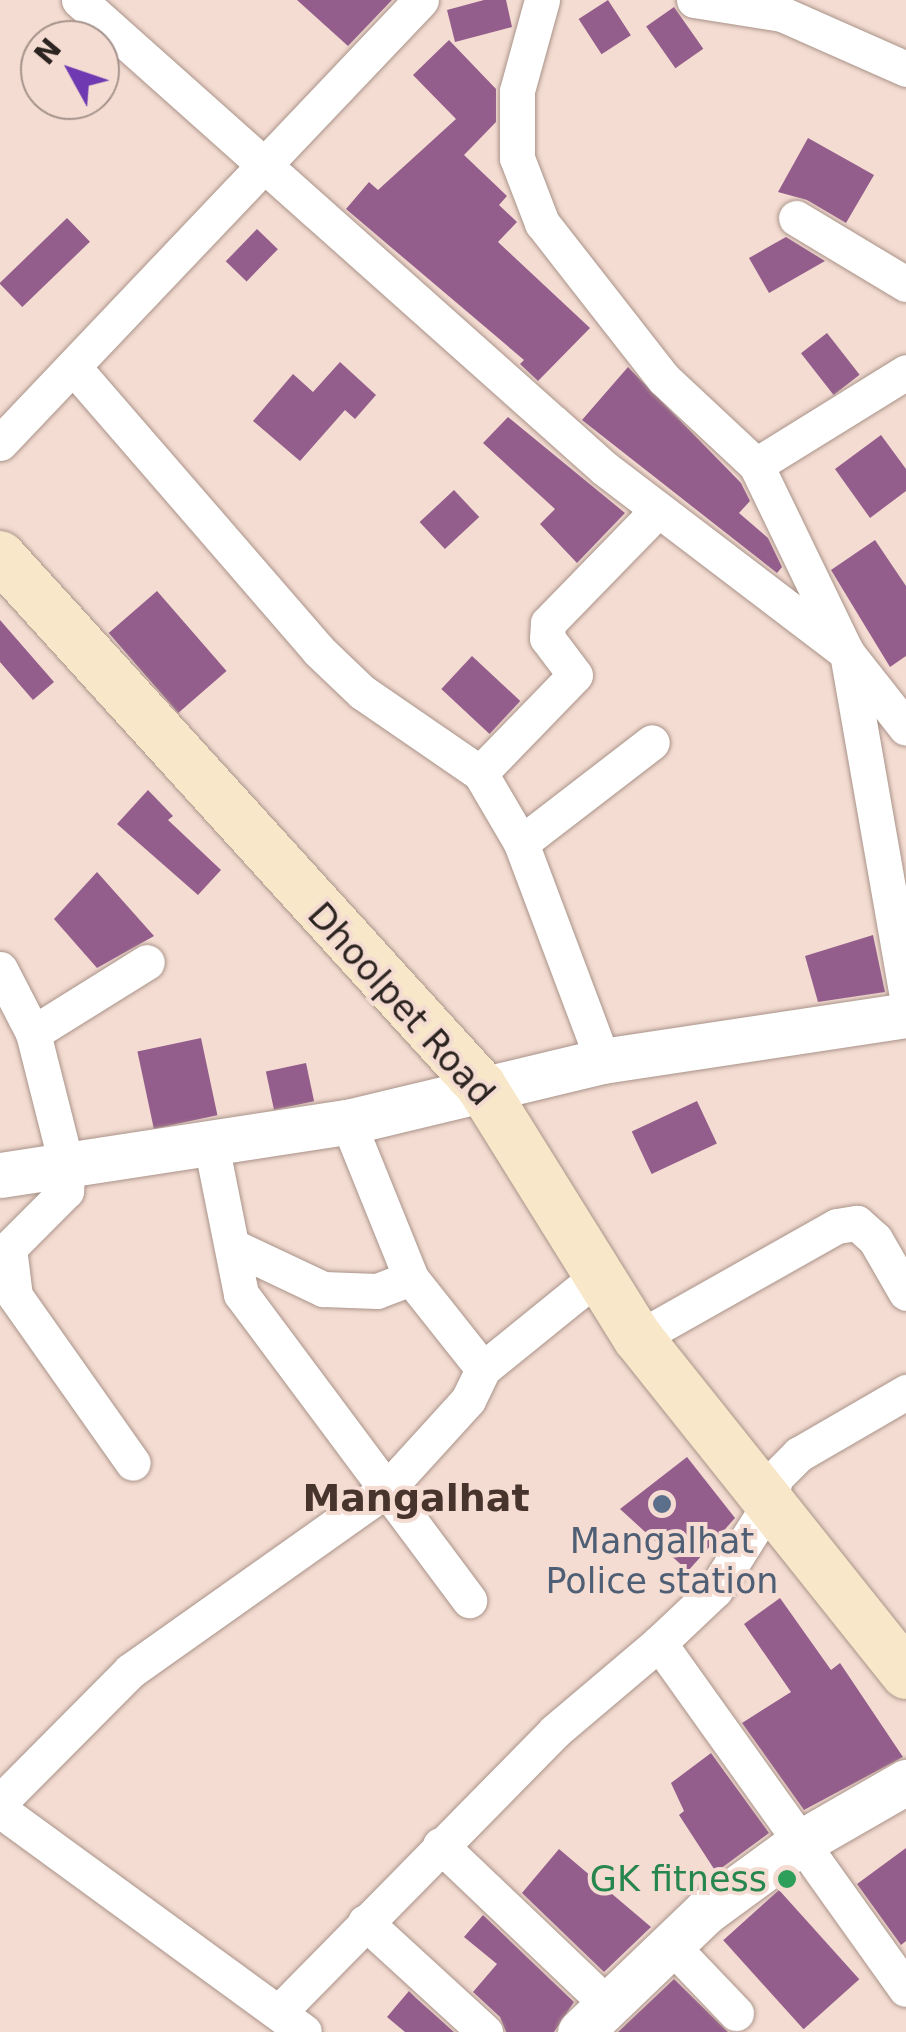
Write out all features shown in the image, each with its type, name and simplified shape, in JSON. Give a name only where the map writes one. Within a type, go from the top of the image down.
[{"type":"main road","name":"Dhoolpet Road","points":[[0,556],[481,1086],[638,1338],[906,1674]]},
{"type":"street","points":[[79,0],[263,168],[658,510],[847,653],[906,991]]},
{"type":"street","points":[[0,443],[421,0]]},
{"type":"street","points":[[542,0],[517,92],[518,158],[542,223],[664,379],[756,465],[847,653],[906,728]]},
{"type":"street","points":[[694,0],[786,7],[906,69]]},
{"type":"street","points":[[796,218],[906,284]]},
{"type":"street","points":[[74,369],[318,650],[362,692],[480,773],[520,843],[603,1061]]},
{"type":"street","points":[[756,465],[906,372]]},
{"type":"street","points":[[480,773],[575,674],[547,638],[548,624],[658,510]]},
{"type":"street","points":[[520,843],[652,742]]},
{"type":"street","points":[[33,1033],[148,962]]},
{"type":"street","points":[[4,989],[33,1033],[67,1168],[66,1191],[9,1248],[8,1303],[133,1462]]},
{"type":"street","points":[[0,1175],[43,1164],[67,1168],[348,1122],[481,1086],[603,1061],[906,1015]]},
{"type":"street","points":[[348,1122],[412,1278],[483,1369]]},
{"type":"street","points":[[211,1144],[241,1294],[469,1600]]},
{"type":"street","points":[[638,1338],[837,1226],[857,1223],[876,1239],[906,1293]]},
{"type":"street","points":[[232,1246],[323,1290],[377,1290],[412,1278]]},
{"type":"street","points":[[0,1802],[130,1671],[387,1490],[468,1400],[483,1369],[600,1275]]},
{"type":"street","points":[[0,1810],[292,2022],[365,1922],[440,1845],[554,1731],[715,1590],[769,1505],[775,1478],[799,1454],[906,1392]]},
{"type":"street","points":[[659,1643],[798,1844],[906,1989]]},
{"type":"street","points":[[440,1845],[593,2018],[670,1943],[798,1844],[906,1782]]},
{"type":"street","points":[[365,1922],[485,2032]]},
{"type":"street","points":[[670,1943],[736,2013]]},
{"type":"building","points":[[297,0],[392,0],[348,46]]},
{"type":"building","points":[[484,0],[506,0],[512,27],[455,42],[447,10]]},
{"type":"building","points":[[608,0],[631,35],[602,54],[579,19]]},
{"type":"building","points":[[674,7],[703,49],[675,68],[646,27]]},
{"type":"building","points":[[449,40],[496,89],[496,122],[464,155],[507,196],[499,205],[517,222],[498,242],[590,328],[538,381],[520,364],[524,360],[346,209],[369,182],[378,190],[456,119],[413,75]]},
{"type":"building","points":[[808,138],[874,175],[846,223],[807,200],[778,192]]},
{"type":"building","points":[[67,218],[90,242],[22,307],[0,283]]},
{"type":"building","points":[[257,229],[278,249],[247,282],[226,261]]},
{"type":"building","points":[[786,237],[825,261],[769,293],[749,258]]},
{"type":"building","points":[[827,333],[860,375],[834,395],[801,353]]},
{"type":"building","points":[[340,362],[376,395],[355,419],[345,410],[300,461],[253,421],[293,374],[313,392]]},
{"type":"building","points":[[628,367],[741,483],[750,501],[739,513],[768,538],[782,567],[777,573],[582,420]]},
{"type":"building","points":[[508,417],[625,513],[577,563],[540,524],[555,509],[483,443]]},
{"type":"building","points":[[881,435],[906,469],[906,491],[870,518],[835,469]]},
{"type":"building","points":[[454,490],[479,517],[445,549],[420,522]]},
{"type":"building","points":[[875,540],[906,586],[906,656],[890,667],[831,570]]},
{"type":"building","points":[[157,591],[227,671],[178,713],[109,633]]},
{"type":"building","points":[[0,620],[54,682],[33,700],[0,662]]},
{"type":"building","points":[[472,656],[520,701],[490,734],[441,689]]},
{"type":"building","points":[[148,790],[173,816],[168,820],[221,870],[198,895],[117,824]]},
{"type":"building","points":[[97,872],[154,936],[97,968],[54,919]]},
{"type":"building","points":[[873,935],[885,992],[818,1002],[805,956]]},
{"type":"building","points":[[201,1038],[217,1115],[154,1129],[137,1052]]},
{"type":"building","points":[[306,1063],[314,1101],[274,1110],[266,1072]]},
{"type":"building","points":[[697,1101],[717,1144],[652,1174],[632,1131]]},
{"type":"building","points":[[687,1457],[735,1518],[688,1571],[620,1509]]},
{"type":"building","points":[[780,1598],[831,1670],[840,1663],[903,1757],[804,1810],[742,1723],[791,1692],[744,1624]]},
{"type":"building","points":[[711,1753],[769,1833],[716,1872],[679,1815],[684,1811],[671,1783]]},
{"type":"building","points":[[906,1848],[906,1941],[901,1945],[857,1884]]},
{"type":"building","points":[[559,1849],[651,1927],[604,1972],[522,1893]]},
{"type":"building","points":[[779,1890],[859,1979],[804,2029],[723,1940]]},
{"type":"building","points":[[483,1915],[574,2002],[554,2032],[506,2032],[500,2017],[473,1992],[497,1964],[464,1937]]},
{"type":"building","points":[[674,1979],[728,2032],[618,2032]]},
{"type":"building","points":[[409,1991],[454,2032],[405,2032],[387,2017]]},
{"type":"place","name":"Mangalhat Police station","points":[[662,1504]]},
{"type":"place","name":"GK fitness","points":[[787,1879]]},
{"type":"district","name":"Mangalhat","points":[[416,1499]]}]
